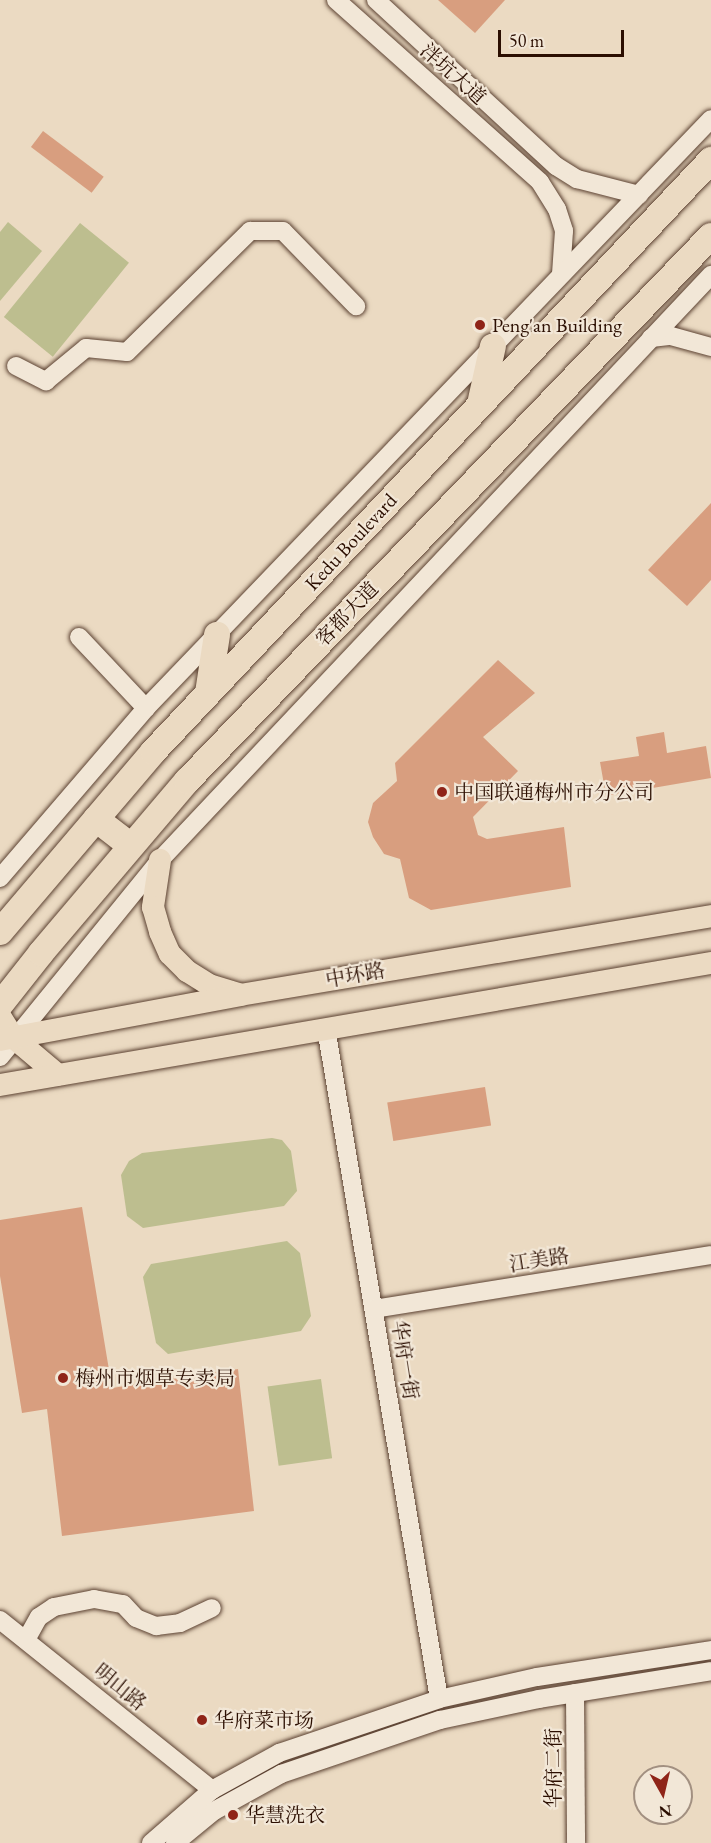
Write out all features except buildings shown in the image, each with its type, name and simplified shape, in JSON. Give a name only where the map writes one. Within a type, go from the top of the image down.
[{"type":"highway","name":"Kedu Boulevard","points":[[2,934],[96,819],[208,693],[711,160]]},
{"type":"highway","name":"客都大道","points":[[0,1005],[195,772],[711,236]]},
{"type":"highway","points":[[479,406],[493,346]]},
{"type":"highway","points":[[208,693],[217,635]]},
{"type":"highway","points":[[96,819],[131,846]]},
{"type":"main road","points":[[160,860],[153,907],[160,932],[170,954],[187,971],[209,984],[240,995]]},
{"type":"main road","name":"中环路","points":[[7,1039],[240,995],[711,916]]},
{"type":"main road","points":[[0,1084],[711,963]]},
{"type":"main road","points":[[0,1016],[7,1039],[58,1075]]},
{"type":"street","name":"泮坑大道","points":[[336,0],[540,182],[557,209],[564,231],[561,274]]},
{"type":"street","name":"泮坑大道","points":[[376,0],[556,166],[577,179],[639,195]]},
{"type":"street","points":[[0,878],[146,708],[711,119]]},
{"type":"street","points":[[16,366],[46,381],[87,348],[127,352],[250,231],[283,231],[356,306]]},
{"type":"street","points":[[0,1058],[7,1039],[160,860],[711,275]]},
{"type":"street","points":[[651,338],[671,336],[711,347]]},
{"type":"street","points":[[79,637],[146,708]]},
{"type":"street","name":"华府一街","points":[[326,1028],[438,1699]]},
{"type":"street","name":"江美路","points":[[374,1309],[711,1255]]},
{"type":"street","points":[[26,1640],[39,1617],[54,1607],[94,1599],[123,1604],[136,1618],[156,1626],[180,1623],[212,1608]]},
{"type":"street","name":"明山路","points":[[0,1620],[212,1790]]},
{"type":"street","points":[[151,1843],[212,1790],[279,1753],[438,1699],[537,1677],[711,1650]]},
{"type":"street","points":[[175,1843],[214,1811],[281,1774],[440,1720],[575,1693],[711,1671]]},
{"type":"street","name":"华府二街","points":[[575,1693],[576,1843]]},
{"type":"green space","points":[[8,222],[42,251],[0,301],[0,232]]},
{"type":"green space","points":[[80,223],[129,263],[53,357],[4,317]]},
{"type":"green space","points":[[272,1138],[282,1140],[291,1151],[297,1191],[284,1206],[143,1228],[127,1216],[121,1175],[129,1161],[142,1153]]},
{"type":"green space","points":[[287,1241],[300,1253],[311,1316],[301,1331],[168,1354],[156,1343],[143,1277],[151,1264]]},
{"type":"green space","points":[[321,1379],[332,1458],[279,1466],[268,1387]]},
{"type":"place","name":"Peng'an Building","points":[[480,325]]},
{"type":"place","name":"中国联通梅州市分公司","points":[[442,792]]},
{"type":"place","name":"梅州市烟草专卖局","points":[[63,1378]]},
{"type":"place","name":"华府菜市场","points":[[202,1720]]},
{"type":"place","name":"华慧洗衣","points":[[233,1815]]}]
